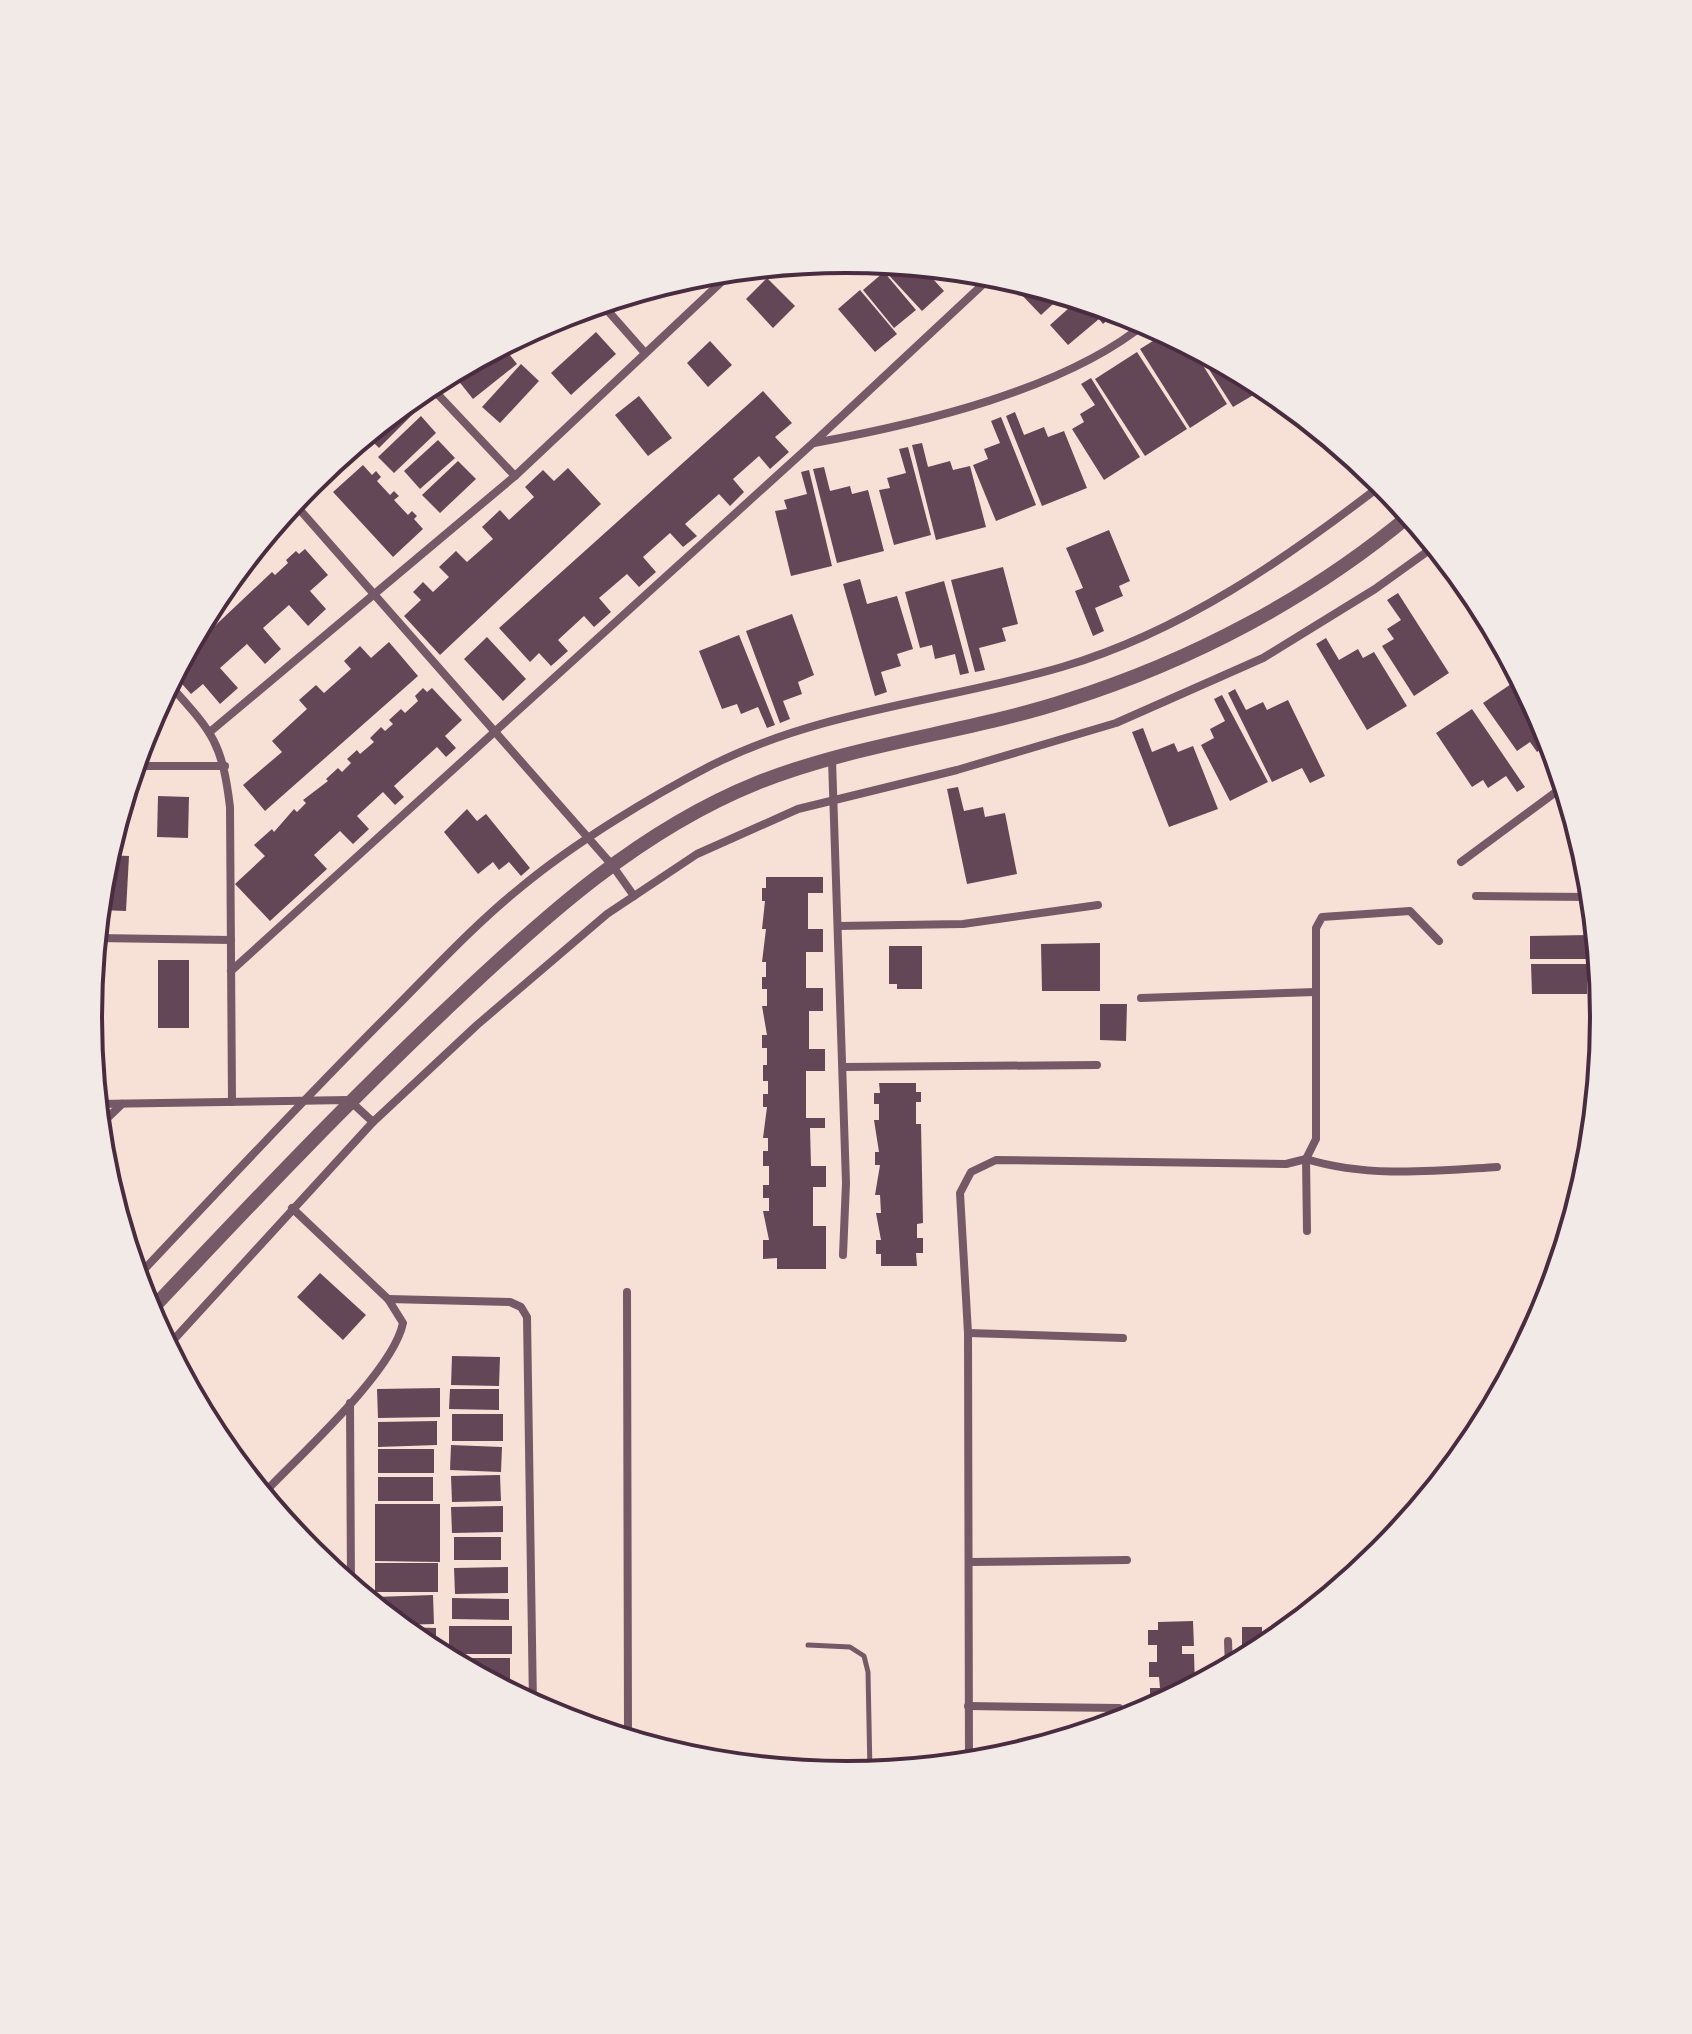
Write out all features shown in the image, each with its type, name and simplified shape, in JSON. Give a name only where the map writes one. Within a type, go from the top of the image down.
[{"type":"street","points":[[211,731],[515,476],[719,284]]},
{"type":"street","points":[[231,971],[813,443],[982,285]]},
{"type":"street","points":[[609,312],[645,353]]},
{"type":"street","points":[[813,443],[908,425],[1077,368],[1133,331]]},
{"type":"street","points":[[438,395],[515,476]]},
{"type":"street","points":[[146,1268],[302,1101],[483,920],[523,885],[589,839],[710,766],[763,742],[824,723],[1065,666],[1115,647],[1203,606],[1298,550],[1373,492]]},
{"type":"street","points":[[301,511],[612,865],[634,896]]},
{"type":"street","points":[[159,1302],[349,1100],[534,926],[612,865],[697,812],[758,782],[1068,700],[1179,658],[1294,599],[1372,547],[1401,522]]},
{"type":"street","points":[[175,1338],[373,1122],[477,1025],[607,914],[697,854],[798,809],[1116,723],[1263,658],[1375,589],[1426,552]]},
{"type":"street","points":[[177,693],[211,731],[225,766],[230,807],[232,1102]]},
{"type":"street","points":[[832,760],[843,1067],[843,1255]]},
{"type":"street","points":[[146,766],[225,766]]},
{"type":"street","points":[[1461,862],[1554,794]]},
{"type":"street","points":[[1476,896],[1580,897]]},
{"type":"street","points":[[838,926],[963,924],[1098,905]]},
{"type":"street","points":[[1307,1231],[1306,1159],[1316,1139],[1316,928],[1322,917],[1410,911],[1439,941]]},
{"type":"street","points":[[106,938],[231,940]]},
{"type":"street","points":[[1141,998],[1315,992]]},
{"type":"street","points":[[843,1067],[1097,1065]]},
{"type":"street","points":[[107,1104],[349,1100],[373,1122]]},
{"type":"street","points":[[108,1117],[122,1104]]},
{"type":"street","points":[[969,1751],[968,1333],[960,1193],[971,1172],[996,1160],[1286,1164],[1306,1159],[1340,1169],[1375,1173],[1497,1167]]},
{"type":"street","points":[[270,1487],[350,1403],[400,1336],[403,1323],[388,1299],[292,1208]]},
{"type":"street","points":[[627,1292],[628,1728]]},
{"type":"street","points":[[388,1299],[510,1302],[521,1307],[527,1317],[533,1691]]},
{"type":"street","points":[[968,1333],[1123,1338]]},
{"type":"street","points":[[350,1403],[351,1572]]},
{"type":"street","points":[[969,1562],[1127,1560]]},
{"type":"street","points":[[1228,1641],[1229,1655]]},
{"type":"street","points":[[968,1706],[1119,1708]]},
{"type":"lane","points":[[808,1645],[850,1647],[864,1656],[868,1672],[870,1760]]},
{"type":"building","points":[[881,274],[886,275],[916,310],[894,328],[863,290]]},
{"type":"building","points":[[888,275],[932,278],[944,291],[922,311]]},
{"type":"building","points":[[767,278],[795,306],[773,328],[746,299]]},
{"type":"building","points":[[860,290],[897,334],[875,352],[838,309]]},
{"type":"building","points":[[1021,294],[1055,303],[1041,315]]},
{"type":"building","points":[[1070,307],[1107,321],[1103,324],[1099,319],[1068,345],[1050,325]]},
{"type":"building","points":[[596,332],[616,354],[571,395],[551,373]]},
{"type":"building","points":[[1154,340],[1203,365],[1227,404],[1190,428],[1140,349]]},
{"type":"building","points":[[710,341],[732,365],[708,387],[687,363]]},
{"type":"building","points":[[1137,352],[1187,429],[1145,456],[1095,379]]},
{"type":"building","points":[[509,354],[517,364],[473,399],[459,382]]},
{"type":"building","points":[[521,364],[539,381],[500,423],[482,407]]},
{"type":"building","points":[[1208,368],[1254,395],[1233,407]]},
{"type":"building","points":[[1091,378],[1140,457],[1104,480],[1072,429],[1084,422],[1080,414],[1095,405],[1081,384]]},
{"type":"building","points":[[763,391],[792,423],[775,437],[789,452],[770,469],[759,456],[733,479],[744,492],[730,506],[719,494],[685,524],[697,536],[683,547],[670,533],[643,557],[656,572],[639,587],[627,574],[599,598],[611,612],[594,627],[584,616],[558,640],[568,651],[551,666],[539,653],[530,662],[499,628]]},
{"type":"building","points":[[639,396],[672,438],[648,456],[615,415]]},
{"type":"building","points":[[417,410],[379,448],[374,443]]},
{"type":"building","points":[[1015,412],[1024,435],[1044,427],[1048,437],[1064,431],[1087,488],[1042,506],[1006,416]]},
{"type":"building","points":[[421,416],[436,433],[394,473],[378,457]]},
{"type":"building","points":[[1001,417],[1036,505],[996,521],[973,465],[988,459],[984,449],[1000,443],[991,421]]},
{"type":"building","points":[[438,440],[455,458],[420,489],[404,471]]},
{"type":"building","points":[[922,443],[928,467],[950,461],[953,470],[970,466],[986,527],[936,540],[912,445]]},
{"type":"building","points":[[908,447],[931,535],[894,545],[879,490],[890,488],[887,478],[906,473],[899,449]]},
{"type":"building","points":[[458,461],[476,479],[440,513],[422,495]]},
{"type":"building","points":[[363,465],[372,475],[376,471],[381,477],[377,481],[390,495],[394,491],[399,496],[394,500],[408,515],[412,511],[417,516],[414,519],[423,529],[393,557],[333,492]]},
{"type":"building","points":[[824,467],[830,491],[850,486],[852,494],[868,490],[884,551],[837,563],[813,469]]},
{"type":"building","points":[[568,468],[601,504],[440,655],[404,616],[421,600],[413,592],[423,582],[433,592],[449,577],[439,567],[456,551],[467,562],[493,539],[482,527],[500,510],[509,520],[534,497],[525,487],[543,470],[554,481]]},
{"type":"building","points":[[809,470],[832,566],[791,576],[775,511],[787,509],[784,500],[807,494],[801,472]]},
{"type":"building","points":[[1109,530],[1130,581],[1119,586],[1123,596],[1095,608],[1104,631],[1093,636],[1075,591],[1083,588],[1066,548]]},
{"type":"building","points":[[305,549],[328,575],[310,591],[326,609],[308,626],[289,605],[263,628],[281,649],[265,664],[247,644],[220,668],[238,688],[220,704],[203,684],[191,694],[181,683],[212,629],[272,572],[275,575],[288,563],[286,560],[296,551],[299,554]]},
{"type":"building","points":[[1003,567],[1018,624],[1002,628],[1006,641],[979,648],[985,670],[975,672],[951,580]]},
{"type":"building","points":[[860,579],[867,604],[897,596],[913,649],[897,654],[901,666],[881,672],[887,692],[875,696],[843,584]]},
{"type":"building","points":[[944,581],[969,673],[960,675],[955,654],[935,659],[932,645],[920,648],[905,592]]},
{"type":"building","points":[[1398,593],[1449,673],[1414,696],[1382,646],[1394,639],[1387,629],[1401,620],[1387,600]]},
{"type":"building","points":[[792,614],[814,675],[798,682],[802,694],[783,701],[790,719],[780,723],[746,631]]},
{"type":"building","points":[[739,635],[775,725],[767,728],[758,707],[741,714],[737,704],[722,709],[699,651]]},
{"type":"building","points":[[487,637],[526,679],[503,701],[464,659]]},
{"type":"building","points":[[1326,638],[1339,660],[1358,649],[1363,658],[1374,652],[1407,706],[1367,730],[1316,644]]},
{"type":"building","points":[[389,642],[418,676],[265,811],[243,785],[282,752],[272,741],[307,709],[299,700],[316,685],[324,693],[351,669],[344,661],[360,646],[371,658]]},
{"type":"building","points":[[1511,684],[1540,750],[1537,752],[1530,742],[1517,751],[1483,703]]},
{"type":"building","points":[[423,688],[427,692],[432,688],[462,720],[445,736],[456,748],[446,757],[437,747],[394,786],[404,797],[395,805],[383,792],[357,816],[369,829],[353,844],[340,831],[314,855],[327,869],[270,921],[235,884],[265,856],[254,845],[272,829],[274,832],[294,809],[297,812],[306,803],[303,800],[328,781],[326,779],[338,768],[342,772],[351,763],[347,759],[357,750],[360,754],[374,742],[370,738],[381,727],[385,731],[393,724],[389,720],[401,709],[405,713],[418,701],[415,696]]},
{"type":"building","points":[[1235,689],[1246,710],[1263,702],[1267,710],[1288,700],[1325,776],[1310,783],[1302,768],[1272,782],[1228,693]]},
{"type":"building","points":[[1222,695],[1268,782],[1230,801],[1201,745],[1214,738],[1210,729],[1225,721],[1214,699]]},
{"type":"building","points":[[1472,709],[1525,787],[1517,792],[1506,776],[1488,788],[1483,780],[1472,787],[1436,733]]},
{"type":"building","points":[[1143,728],[1152,752],[1174,743],[1178,752],[1193,746],[1218,809],[1169,827],[1132,732]]},
{"type":"building","points":[[958,787],[964,811],[983,807],[985,817],[1005,813],[1017,874],[967,884],[947,789]]},
{"type":"building","points":[[158,796],[189,797],[188,838],[157,837]]},
{"type":"building","points":[[467,809],[477,821],[486,814],[530,868],[521,876],[509,862],[499,870],[493,862],[478,874],[444,832]]},
{"type":"building","points":[[120,856],[129,856],[126,911],[110,910]]},
{"type":"building","points":[[766,877],[823,877],[823,893],[808,893],[808,929],[823,929],[823,952],[806,952],[806,988],[823,988],[823,1011],[809,1011],[809,1049],[825,1049],[825,1071],[806,1071],[806,1118],[825,1118],[825,1128],[810,1128],[811,1166],[826,1166],[826,1187],[813,1187],[813,1226],[826,1226],[826,1269],[777,1269],[777,1258],[763,1259],[763,1240],[769,1240],[763,1211],[769,1211],[769,1198],[763,1198],[763,1185],[769,1185],[769,1166],[763,1166],[763,1151],[768,1151],[768,1138],[763,1138],[767,1107],[763,1107],[763,1094],[768,1094],[768,1081],[763,1081],[763,1065],[767,1065],[767,1048],[762,1048],[762,1035],[767,1035],[762,1006],[767,1006],[767,989],[762,989],[762,977],[766,977],[766,962],[762,962],[766,929],[762,929],[765,901],[762,901],[762,888],[766,888]]},
{"type":"building","points":[[1585,935],[1587,959],[1530,959],[1530,936]]},
{"type":"building","points":[[1100,943],[1100,991],[1042,991],[1041,944]]},
{"type":"building","points":[[889,946],[922,946],[922,989],[897,989],[897,984],[889,984]]},
{"type":"building","points":[[158,960],[189,960],[189,1028],[158,1028]]},
{"type":"building","points":[[1531,964],[1587,964],[1587,994],[1532,994]]},
{"type":"building","points":[[1100,1004],[1127,1004],[1126,1041],[1100,1040]]},
{"type":"building","points":[[879,1083],[916,1083],[916,1092],[921,1092],[921,1102],[916,1102],[916,1124],[921,1124],[923,1223],[917,1224],[917,1238],[923,1238],[923,1253],[916,1253],[917,1266],[881,1266],[881,1254],[876,1254],[876,1240],[881,1240],[876,1213],[881,1213],[880,1195],[875,1195],[880,1165],[875,1165],[875,1152],[879,1152],[874,1120],[879,1120],[879,1104],[874,1104],[874,1093],[880,1093]]},
{"type":"building","points":[[320,1273],[366,1315],[343,1340],[297,1297]]},
{"type":"building","points":[[452,1356],[500,1357],[499,1386],[451,1385]]},
{"type":"building","points":[[440,1388],[440,1417],[378,1418],[377,1389]]},
{"type":"building","points":[[450,1389],[499,1389],[499,1410],[449,1409]]},
{"type":"building","points":[[452,1414],[503,1414],[503,1441],[452,1441]]},
{"type":"building","points":[[437,1421],[437,1445],[378,1447],[378,1422]]},
{"type":"building","points":[[451,1445],[502,1447],[501,1472],[450,1470]]},
{"type":"building","points":[[378,1449],[434,1449],[434,1473],[378,1473]]},
{"type":"building","points":[[500,1475],[501,1501],[452,1502],[451,1476]]},
{"type":"building","points":[[378,1477],[433,1477],[433,1501],[378,1501]]},
{"type":"building","points":[[375,1504],[440,1504],[440,1562],[375,1561]]},
{"type":"building","points":[[503,1506],[503,1532],[452,1533],[451,1507]]},
{"type":"building","points":[[454,1537],[501,1537],[501,1560],[454,1560]]},
{"type":"building","points":[[375,1563],[438,1563],[438,1592],[375,1592]]},
{"type":"building","points":[[508,1567],[508,1593],[455,1594],[454,1568]]},
{"type":"building","points":[[433,1595],[434,1624],[417,1624],[381,1597]]},
{"type":"building","points":[[452,1598],[509,1599],[509,1620],[452,1619]]},
{"type":"building","points":[[1193,1621],[1194,1646],[1182,1646],[1182,1654],[1194,1654],[1195,1674],[1150,1695],[1150,1688],[1160,1688],[1159,1677],[1149,1677],[1149,1662],[1157,1662],[1157,1645],[1148,1645],[1148,1630],[1158,1630],[1158,1622]]},
{"type":"building","points":[[449,1626],[512,1626],[512,1654],[463,1654],[449,1646]]},
{"type":"building","points":[[1242,1627],[1262,1627],[1262,1634],[1242,1646]]},
{"type":"building","points":[[421,1628],[436,1628],[436,1638]]},
{"type":"building","points":[[469,1658],[510,1658],[510,1680],[474,1661]]}]
